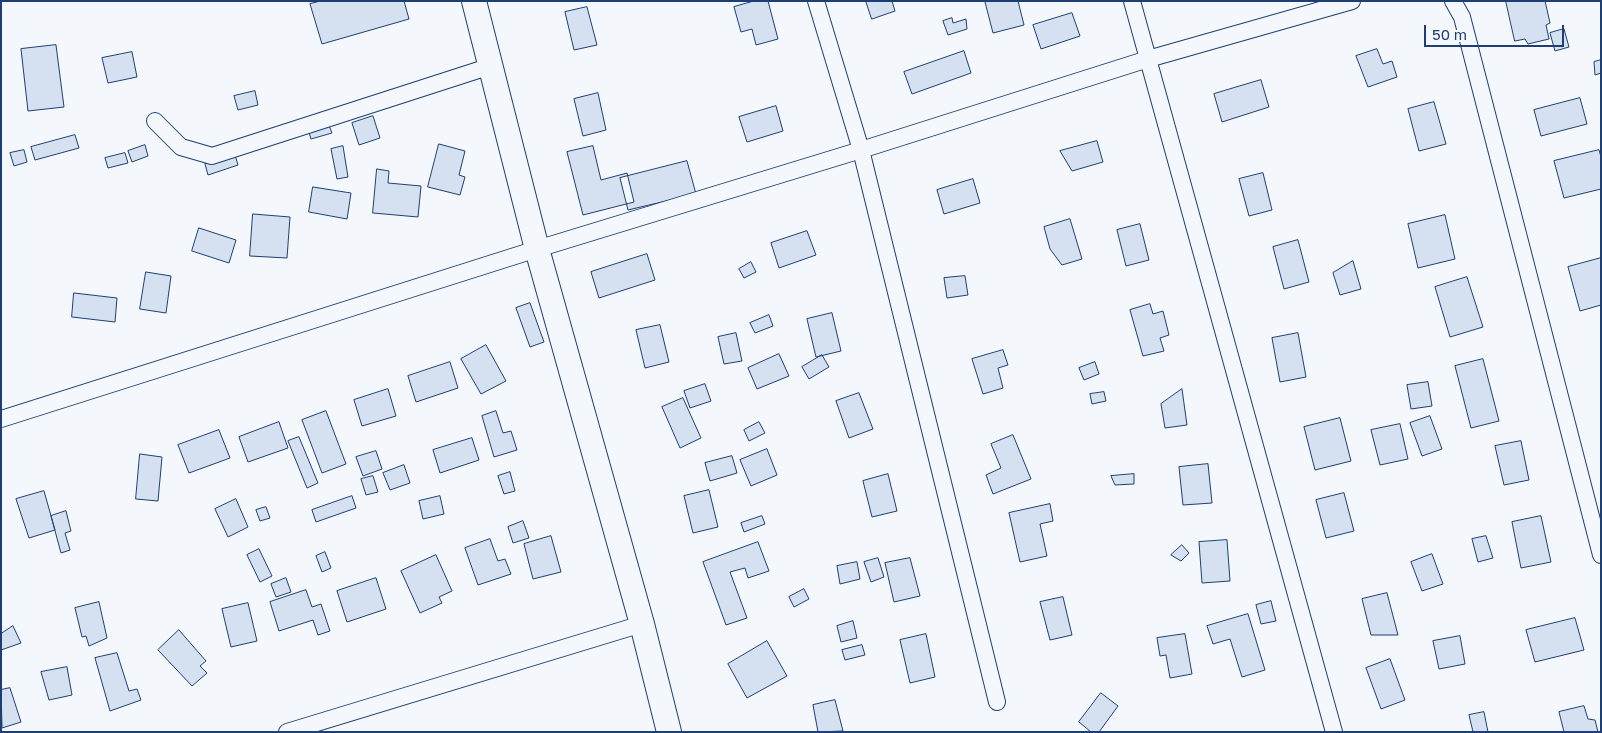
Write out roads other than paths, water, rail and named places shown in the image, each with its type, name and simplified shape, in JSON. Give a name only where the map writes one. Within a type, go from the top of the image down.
[{"type":"street","points":[[474,1],[538,249],[642,624],[669,732]]},
{"type":"street","points":[[816,1],[861,150],[997,702]]},
{"type":"street","points":[[1132,1],[1334,732]]},
{"type":"street","points":[[1,419],[1148,59],[1352,1]]},
{"type":"street","points":[[1453,1],[1462,17],[1601,555]]},
{"type":"street","points":[[155,121],[181,147],[212,156],[492,66]]},
{"type":"street","points":[[287,732],[642,624]]}]
